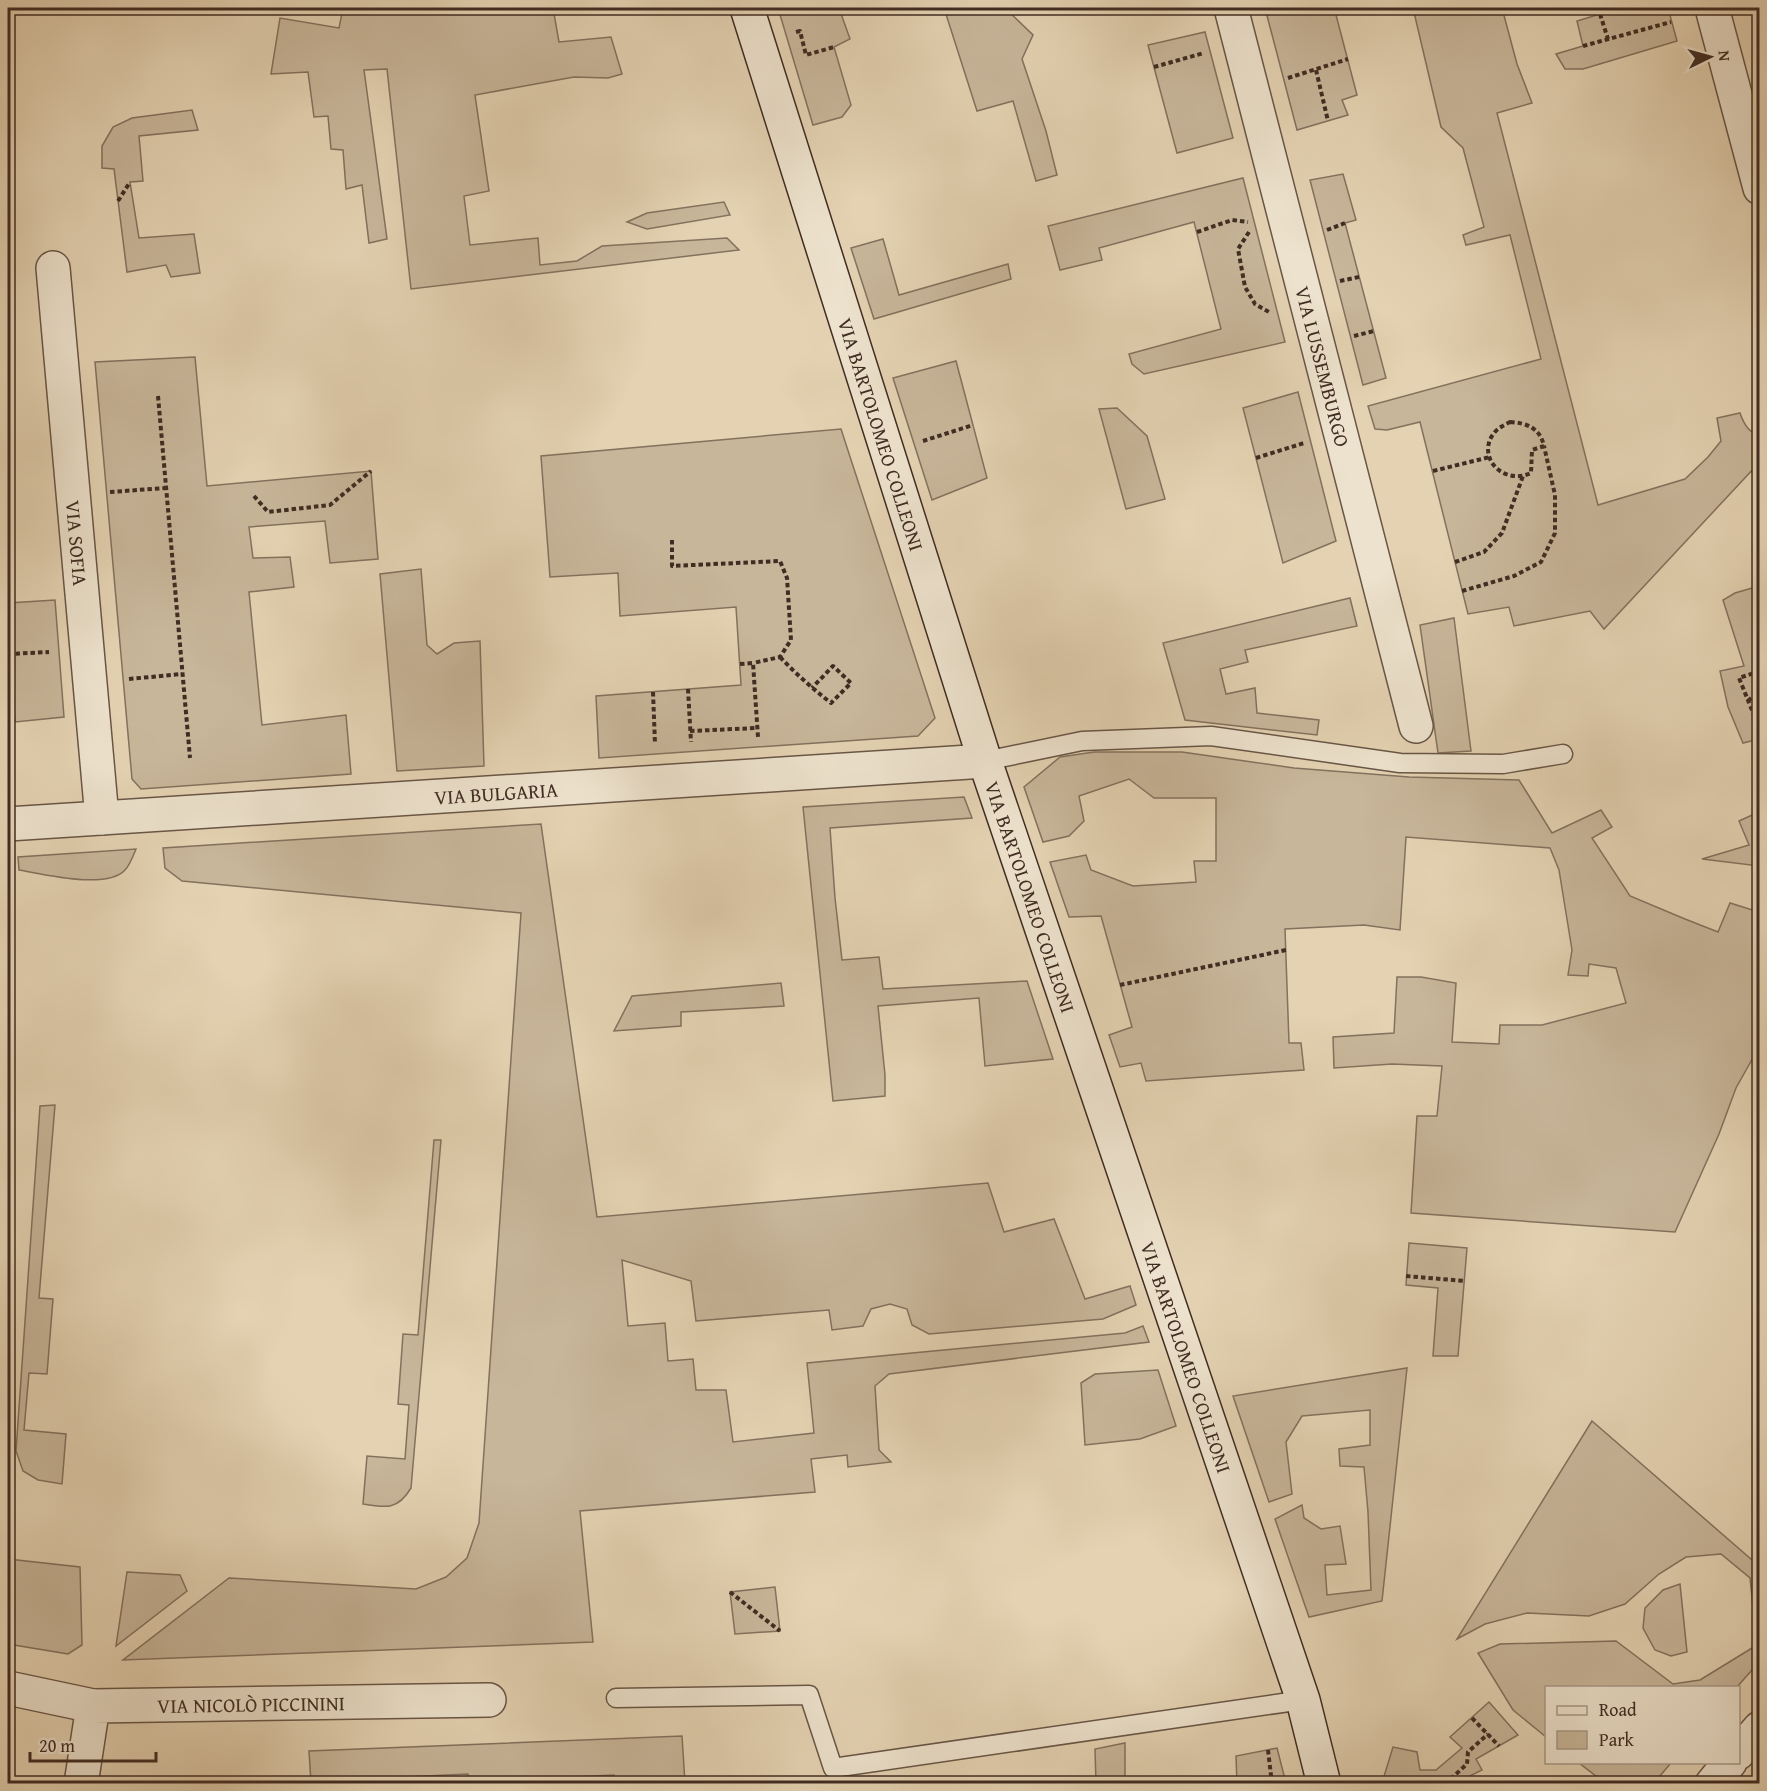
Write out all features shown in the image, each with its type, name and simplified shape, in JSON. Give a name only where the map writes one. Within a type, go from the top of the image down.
[{"type":"street","name":"VIA BARTOLOMEO COLLEONI","points":[[747,8],[985,761],[1304,1700],[1324,1784]]},
{"type":"street","name":"VIA LUSSEMBURGO","points":[[1231,8],[1416,726]]},
{"type":"street","points":[[1712,8],[1760,188]]},
{"type":"street","name":"VIA SOFIA","points":[[53,268],[102,818]]},
{"type":"street","name":"VIA BULGARIA","points":[[8,824],[985,761]]},
{"type":"street","name":"VIA NICOLÒ PICCININI","points":[[8,1688],[93,1706],[489,1700]]},
{"type":"street","points":[[81,1784],[93,1706]]},
{"type":"street","points":[[1740,1751],[1760,1728]]},
{"type":"street","points":[[1712,1784],[1728,1764]]},
{"type":"lane","points":[[985,761],[1082,741],[1211,736],[1400,763],[1503,764],[1563,754]]},
{"type":"lane","points":[[616,1698],[809,1695],[833,1768],[1304,1700]]},
{"type":"path","points":[[1600,14],[1608,39]]},
{"type":"path","points":[[1583,46],[1671,22]]},
{"type":"path","points":[[793,33],[800,31],[806,55],[834,47]]},
{"type":"path","points":[[1154,67],[1210,52]]},
{"type":"path","points":[[1284,80],[1348,59]]},
{"type":"path","points":[[1316,70],[1328,121]]},
{"type":"path","points":[[118,201],[130,182]]},
{"type":"path","points":[[1197,232],[1232,220],[1254,223],[1238,249],[1245,287],[1255,304],[1271,313]]},
{"type":"path","points":[[1324,231],[1345,223]]},
{"type":"path","points":[[1336,282],[1359,277]]},
{"type":"path","points":[[1350,337],[1374,331]]},
{"type":"path","points":[[158,396],[190,758]]},
{"type":"path","points":[[1462,591],[1514,576],[1541,562],[1555,533],[1555,495],[1544,446],[1542,439],[1532,427],[1523,423],[1510,422],[1494,433],[1490,442],[1490,457],[1497,469],[1513,477],[1531,473],[1532,450],[1544,446]]},
{"type":"path","points":[[914,444],[973,426]]},
{"type":"path","points":[[1256,458],[1310,440]]},
{"type":"path","points":[[1433,471],[1490,457]]},
{"type":"path","points":[[254,496],[268,512],[330,505],[371,471]]},
{"type":"path","points":[[1455,562],[1484,552],[1502,533],[1523,476]]},
{"type":"path","points":[[107,492],[166,488]]},
{"type":"path","points":[[672,540],[672,566],[780,561],[787,578],[791,640],[780,657],[740,664]]},
{"type":"path","points":[[8,654],[59,651]]},
{"type":"path","points":[[780,657],[801,680],[831,702],[850,683],[833,666],[812,688]]},
{"type":"path","points":[[753,663],[759,747]]},
{"type":"path","points":[[1748,701],[1760,689],[1757,672],[1739,678],[1748,701],[1760,730]]},
{"type":"path","points":[[123,680],[182,674]]},
{"type":"path","points":[[688,689],[692,751]]},
{"type":"path","points":[[653,692],[656,753]]},
{"type":"path","points":[[690,731],[757,728]]},
{"type":"path","points":[[1120,985],[1286,950]]},
{"type":"path","points":[[1406,1276],[1465,1281]]},
{"type":"path","points":[[730,1592],[780,1631]]},
{"type":"path","points":[[1472,1718],[1499,1746]]},
{"type":"path","points":[[1445,1784],[1467,1764],[1468,1752],[1488,1734]]},
{"type":"path","points":[[1268,1750],[1272,1784]]},
{"type":"green space","points":[[343,8],[553,8],[559,42],[611,37],[622,74],[608,78],[574,77],[475,95],[489,191],[464,196],[470,245],[538,238],[540,265],[577,261],[602,246],[727,238],[739,250],[411,289],[387,69],[364,70],[387,239],[369,243],[362,185],[346,189],[343,150],[331,149],[328,116],[314,117],[308,72],[271,74],[280,18],[339,28]]},
{"type":"green space","points":[[778,8],[839,8],[850,39],[834,47],[851,105],[842,117],[813,125]]},
{"type":"green space","points":[[944,8],[1005,8],[1033,35],[1022,59],[1046,131],[1057,175],[1036,181],[1013,101],[977,111]]},
{"type":"green space","points":[[1265,8],[1363,8],[1336,15],[1357,95],[1342,100],[1348,115],[1297,130]]},
{"type":"green space","points":[[1413,8],[1502,8],[1517,64],[1532,103],[1497,113],[1598,505],[1685,479],[1721,441],[1717,418],[1740,413],[1749,430],[1759,435],[1759,460],[1756,466],[1604,629],[1590,611],[1514,626],[1509,607],[1468,614],[1420,422],[1387,430],[1375,429],[1368,406],[1541,359],[1510,235],[1466,245],[1463,235],[1484,227],[1463,148],[1441,127]]},
{"type":"green space","points":[[1609,8],[1668,8],[1677,41],[1583,69],[1565,69],[1556,54],[1583,46],[1577,21],[1610,11]]},
{"type":"green space","points":[[1205,32],[1233,138],[1177,153],[1148,45]]},
{"type":"green space","points":[[192,110],[198,130],[139,136],[143,181],[130,182],[139,238],[194,234],[200,273],[171,277],[166,265],[127,272],[114,169],[102,168],[102,146],[113,127],[132,118]]},
{"type":"green space","points":[[1343,174],[1356,220],[1345,223],[1386,378],[1363,385],[1310,180]]},
{"type":"green space","points":[[1243,178],[1285,342],[1144,374],[1132,364],[1129,354],[1221,329],[1194,222],[1099,248],[1102,260],[1060,270],[1048,226]]},
{"type":"green space","points":[[724,202],[730,215],[647,229],[627,222],[647,213]]},
{"type":"green space","points":[[883,239],[899,295],[1008,264],[1011,279],[874,319],[851,248]]},
{"type":"green space","points":[[195,357],[207,486],[371,471],[378,559],[330,563],[325,521],[249,527],[253,558],[290,557],[294,587],[249,592],[262,725],[346,715],[351,774],[141,789],[132,779],[95,362]]},
{"type":"green space","points":[[956,361],[987,478],[932,500],[893,378]]},
{"type":"green space","points":[[1298,392],[1336,541],[1283,563],[1243,408]]},
{"type":"green space","points":[[1117,408],[1147,436],[1165,499],[1126,509],[1099,409]]},
{"type":"green space","points":[[841,429],[935,718],[918,736],[599,758],[596,696],[741,685],[736,607],[620,616],[618,573],[550,577],[541,456]]},
{"type":"green space","points":[[421,569],[427,645],[437,654],[454,643],[480,641],[484,766],[397,771],[380,574]]},
{"type":"green space","points":[[1759,586],[1759,739],[1743,743],[1728,707],[1720,671],[1744,666],[1723,600],[1735,593]]},
{"type":"green space","points":[[1350,598],[1357,626],[1245,650],[1248,662],[1220,669],[1226,694],[1255,688],[1257,713],[1319,720],[1317,735],[1185,720],[1163,643]]},
{"type":"green space","points":[[55,600],[64,717],[15,722],[12,688],[8,688],[8,603]]},
{"type":"green space","points":[[1454,618],[1471,751],[1438,753],[1420,625]]},
{"type":"green space","points":[[1094,752],[1182,752],[1294,768],[1409,777],[1519,780],[1552,833],[1601,810],[1612,827],[1592,838],[1630,896],[1718,932],[1730,903],[1759,912],[1759,1047],[1736,1088],[1719,1134],[1675,1232],[1411,1213],[1417,1116],[1437,1116],[1442,1066],[1392,1064],[1334,1068],[1333,1037],[1394,1033],[1397,977],[1421,977],[1456,983],[1452,1042],[1499,1044],[1500,1025],[1542,1025],[1626,1003],[1616,968],[1589,964],[1588,976],[1568,975],[1572,950],[1559,870],[1550,848],[1406,837],[1400,930],[1364,925],[1285,929],[1289,1043],[1301,1043],[1304,1070],[1146,1081],[1141,1063],[1120,1067],[1109,1035],[1132,1027],[1101,916],[1069,917],[1050,862],[1086,855],[1091,870],[1133,886],[1196,882],[1194,861],[1216,861],[1216,798],[1154,798],[1129,779],[1079,796],[1084,821],[1069,836],[1043,842],[1024,787],[1060,757]]},
{"type":"green space","points":[[964,797],[972,818],[830,828],[842,960],[879,957],[883,989],[1027,981],[1053,1059],[985,1066],[979,998],[878,1006],[885,1096],[833,1101],[803,807]]},
{"type":"green space","points":[[1759,812],[1759,866],[1702,859],[1749,845],[1739,821]]},
{"type":"green space","points":[[541,824],[597,1217],[988,1183],[1004,1232],[1054,1219],[1085,1299],[1130,1286],[1136,1305],[1103,1319],[929,1334],[912,1325],[907,1309],[890,1304],[871,1309],[863,1326],[832,1330],[829,1310],[696,1321],[691,1281],[622,1260],[628,1326],[665,1323],[668,1361],[693,1359],[696,1390],[726,1390],[733,1442],[814,1433],[807,1363],[1125,1333],[1143,1326],[1149,1342],[889,1374],[875,1386],[879,1450],[891,1462],[848,1467],[847,1455],[811,1459],[815,1492],[580,1511],[593,1642],[123,1660],[229,1578],[416,1589],[446,1577],[467,1558],[479,1523],[521,913],[182,881],[165,868],[163,848]]},
{"type":"green space","points":[[136,849],[125,870],[116,876],[104,879],[74,879],[19,870],[18,857]]},
{"type":"green space","points":[[781,983],[784,1006],[681,1012],[681,1026],[614,1031],[632,996]]},
{"type":"green space","points":[[55,1105],[39,1298],[53,1299],[47,1374],[29,1373],[24,1430],[66,1434],[62,1484],[38,1480],[23,1471],[16,1451],[40,1106]]},
{"type":"green space","points":[[434,1140],[441,1140],[411,1488],[401,1500],[391,1506],[363,1504],[367,1456],[405,1459],[409,1405],[398,1404],[403,1334],[418,1335]]},
{"type":"green space","points":[[1409,1243],[1467,1248],[1458,1356],[1433,1356],[1438,1288],[1406,1285]]},
{"type":"green space","points":[[1407,1368],[1382,1601],[1309,1617],[1275,1519],[1302,1505],[1304,1518],[1321,1529],[1340,1526],[1346,1564],[1325,1565],[1327,1595],[1371,1590],[1364,1467],[1340,1466],[1339,1449],[1370,1445],[1370,1410],[1302,1416],[1286,1442],[1292,1494],[1269,1502],[1233,1396]]},
{"type":"green space","points":[[1158,1370],[1176,1426],[1140,1439],[1085,1445],[1081,1383],[1095,1374]]},
{"type":"green space","points":[[1592,1421],[1759,1566],[1759,1662],[1738,1686],[1545,1686],[1545,1736],[1513,1710],[1478,1653],[1500,1644],[1616,1641],[1673,1684],[1700,1680],[1757,1645],[1750,1578],[1721,1554],[1686,1557],[1659,1574],[1625,1604],[1589,1616],[1527,1613],[1485,1624],[1457,1639]]},
{"type":"green space","points":[[8,1559],[80,1567],[82,1645],[68,1654],[8,1644]]},
{"type":"green space","points":[[127,1572],[180,1575],[187,1591],[116,1646]]},
{"type":"green space","points":[[1680,1584],[1687,1652],[1671,1656],[1655,1650],[1643,1628],[1645,1608],[1663,1590]]},
{"type":"green space","points":[[775,1587],[780,1631],[735,1634],[730,1592]]},
{"type":"green space","points":[[1489,1702],[1518,1735],[1476,1759],[1482,1770],[1456,1783],[1382,1783],[1393,1747],[1417,1752],[1420,1770],[1436,1770],[1462,1748],[1450,1737]]},
{"type":"green space","points":[[682,1736],[685,1783],[615,1783],[614,1775],[527,1779],[527,1783],[469,1784],[468,1774],[311,1783],[309,1751]]},
{"type":"green space","points":[[1125,1743],[1125,1783],[1096,1783],[1095,1749]]},
{"type":"green space","points":[[1277,1748],[1286,1783],[1237,1783],[1236,1756]]},
{"type":"green space","points":[[1580,1764],[1670,1764],[1653,1784],[1605,1783]]}]
